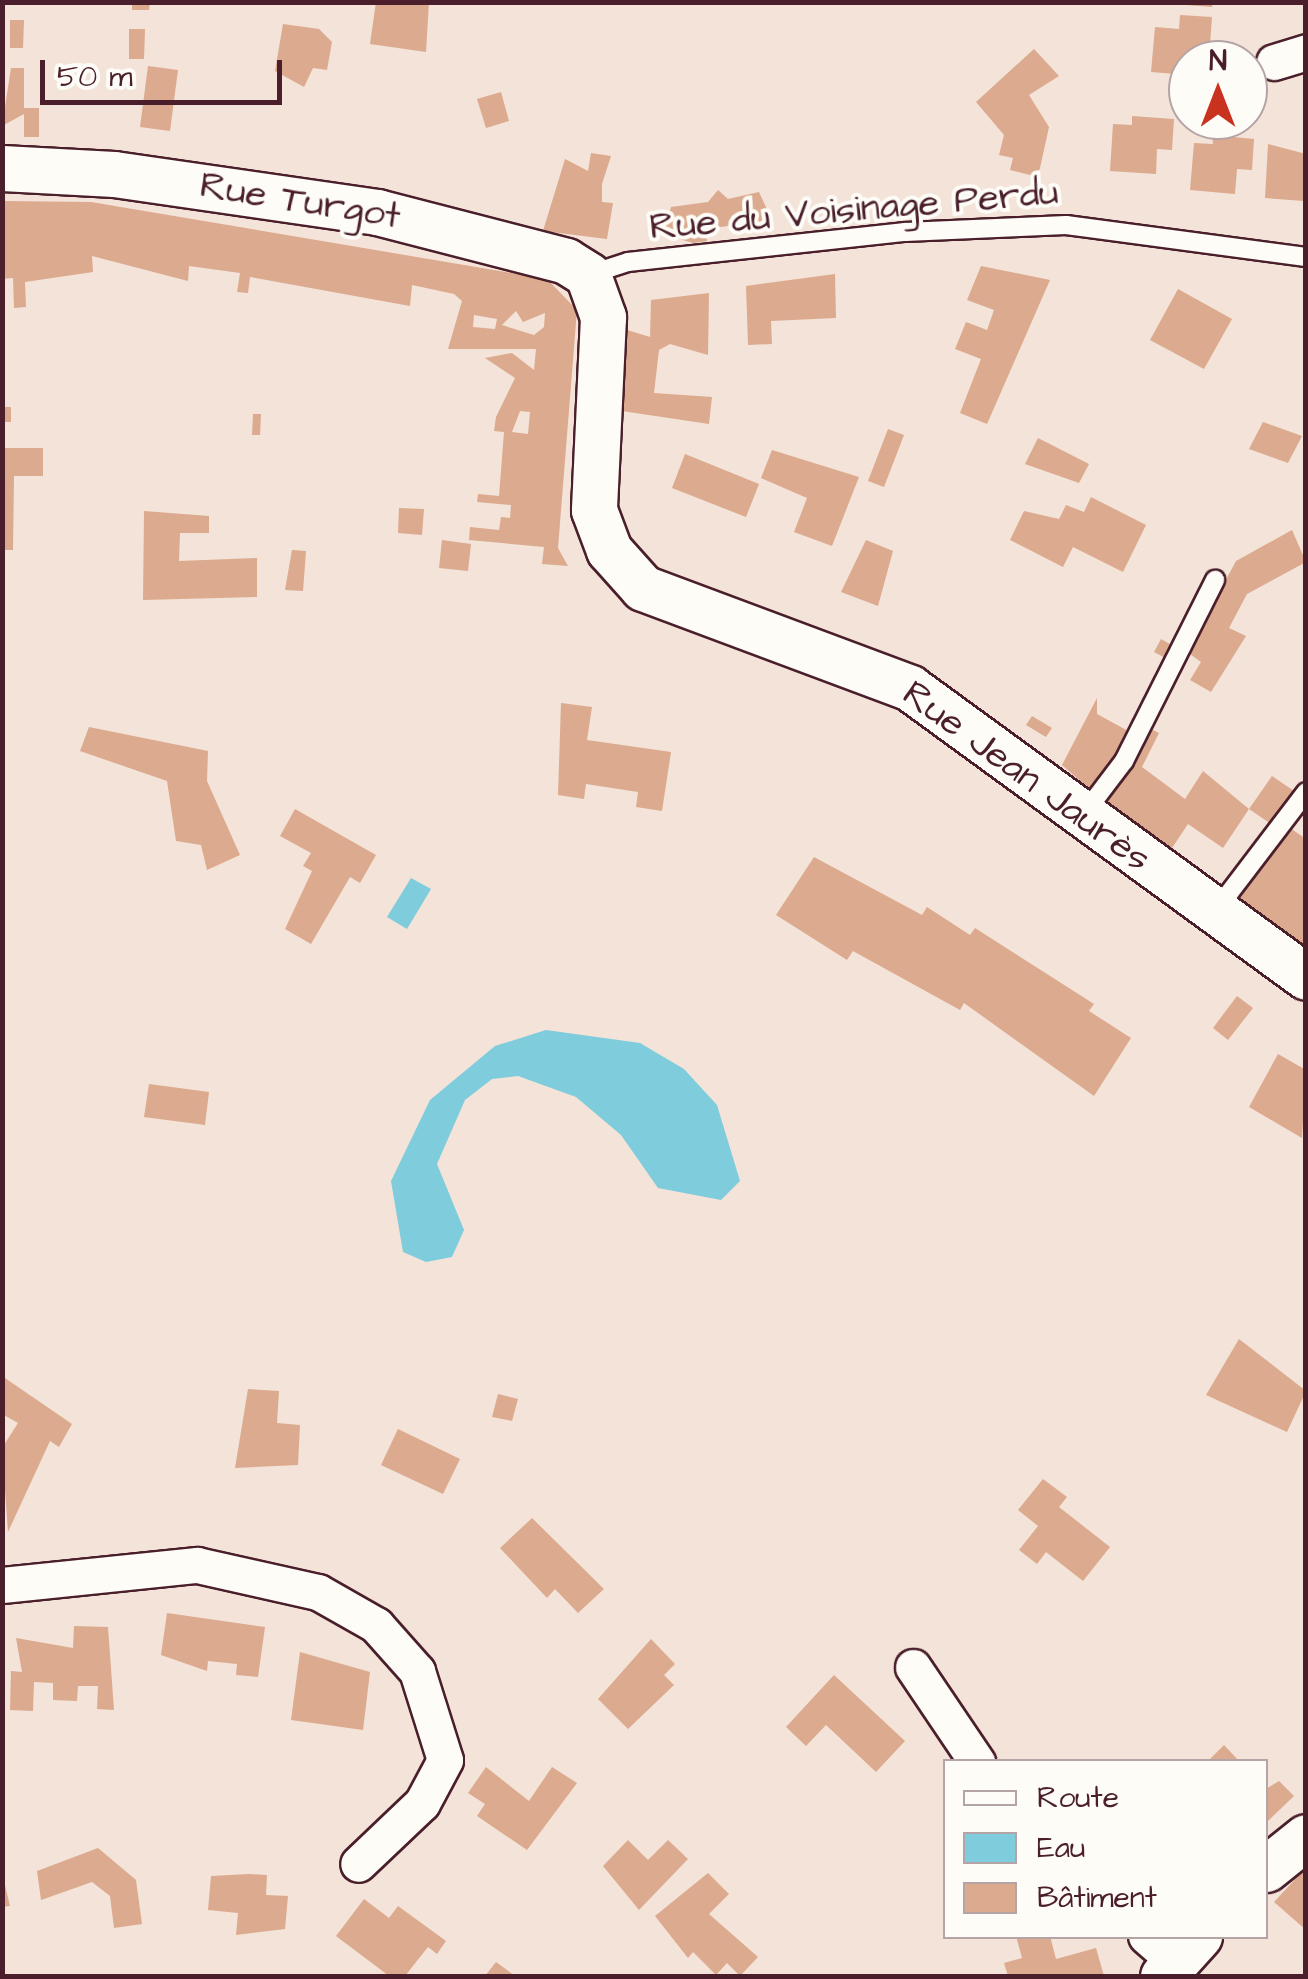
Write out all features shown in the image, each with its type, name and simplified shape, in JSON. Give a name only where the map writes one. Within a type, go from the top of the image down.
[{"type":"street","name":"Rue Turgot","points":[[2,168],[104,173],[377,212],[540,250],[588,276]]},
{"type":"street","name":"Rue Jean Jaurès","points":[[588,276],[602,318],[594,510],[626,572],[664,602],[910,688],[1214,914],[1306,977]]},
{"type":"street","points":[[2,1584],[197,1565],[318,1592],[376,1625],[417,1671],[445,1760],[422,1803],[358,1864]]},
{"type":"street","points":[[913,1667],[975,1759]]},
{"type":"street","points":[[1268,1867],[1306,1837]]},
{"type":"lane","name":"Rue du Voisinage Perdu","points":[[588,276],[628,262],[905,232],[1066,225],[1306,257]]},
{"type":"lane","points":[[1083,816],[1124,761],[1215,580]]},
{"type":"lane","points":[[1214,914],[1306,792]]},
{"type":"water","points":[[411,878],[431,889],[407,929],[387,917]]},
{"type":"water","points":[[546,1030],[640,1043],[684,1069],[717,1105],[740,1181],[721,1200],[658,1188],[621,1135],[576,1097],[518,1076],[492,1079],[465,1100],[437,1164],[464,1230],[452,1257],[426,1262],[403,1252],[391,1181],[430,1100],[495,1046]]},
{"type":"building","points":[[132,2],[150,2],[149,10],[132,10]]},
{"type":"building","points":[[376,2],[429,2],[426,52],[370,44]]},
{"type":"building","points":[[1186,2],[1213,2],[1212,7]]},
{"type":"building","points":[[1180,15],[1212,17],[1210,40],[1168,40],[1168,73],[1151,72],[1155,27],[1179,29]]},
{"type":"building","points":[[10,20],[24,20],[23,48],[10,48]]},
{"type":"building","points":[[283,24],[319,29],[332,42],[327,70],[313,68],[304,87],[275,71]]},
{"type":"building","points":[[129,29],[145,29],[144,59],[129,59]]},
{"type":"building","points":[[1034,49],[1059,76],[1029,95],[1049,127],[1038,177],[1010,170],[1013,158],[999,155],[1004,135],[976,102]]},
{"type":"building","points":[[148,66],[178,70],[170,131],[140,127]]},
{"type":"building","points":[[11,68],[24,68],[24,108],[39,108],[39,137],[24,137],[24,114],[2,126]]},
{"type":"building","points":[[501,92],[509,121],[486,128],[477,99]]},
{"type":"building","points":[[1132,116],[1168,119],[1172,150],[1157,149],[1156,174],[1110,171],[1113,124],[1132,125]]},
{"type":"building","points":[[1213,140],[1254,140],[1252,170],[1237,169],[1235,194],[1190,190],[1194,143],[1213,144]]},
{"type":"building","points":[[1268,144],[1306,154],[1304,201],[1265,198]]},
{"type":"building","points":[[591,153],[611,156],[602,184],[602,202],[613,203],[607,239],[543,231],[565,159],[588,171]]},
{"type":"building","points":[[718,190],[728,199],[759,192],[772,220],[706,229],[707,241],[693,243],[663,234],[671,207],[708,202]]},
{"type":"building","points":[[3,201],[91,202],[547,279],[577,310],[558,548],[568,566],[542,564],[544,547],[469,540],[470,527],[499,530],[501,517],[510,518],[511,505],[477,502],[478,494],[499,496],[504,432],[494,431],[496,417],[515,378],[485,358],[512,353],[534,370],[536,349],[448,349],[462,301],[454,294],[412,285],[410,306],[250,277],[248,293],[237,292],[240,273],[189,266],[188,281],[92,256],[93,272],[25,282],[26,307],[14,308],[13,278],[2,279]],"holes":[[[516,311],[523,322],[545,313],[544,327],[534,335],[502,325]],[[474,315],[497,319],[495,329],[473,327]],[[520,411],[530,412],[528,434],[512,432]]]},
{"type":"building","points":[[981,266],[1050,280],[987,424],[960,413],[981,359],[955,349],[966,322],[987,330],[994,310],[967,300]]},
{"type":"building","points":[[835,274],[836,318],[771,321],[772,344],[748,345],[746,286]]},
{"type":"building","points":[[1178,289],[1232,319],[1204,369],[1150,340]]},
{"type":"building","points":[[709,293],[708,355],[670,344],[659,350],[654,393],[712,397],[709,424],[615,410],[624,329],[650,337],[651,300]]},
{"type":"building","points":[[2,407],[11,407],[11,422],[2,422]]},
{"type":"building","points":[[253,414],[261,414],[260,435],[252,435]]},
{"type":"building","points":[[1263,422],[1302,436],[1288,463],[1249,449]]},
{"type":"building","points":[[888,429],[904,435],[884,487],[868,481]]},
{"type":"building","points":[[1038,438],[1089,464],[1079,483],[1025,464]]},
{"type":"building","points":[[2,448],[43,448],[43,476],[14,476],[13,550],[2,550]]},
{"type":"building","points":[[772,450],[859,477],[832,546],[794,532],[807,498],[761,478]]},
{"type":"building","points":[[685,454],[759,484],[746,517],[672,488]]},
{"type":"building","points":[[1091,497],[1146,525],[1123,572],[1073,547],[1063,567],[1010,540],[1024,511],[1059,519],[1066,505],[1084,512]]},
{"type":"building","points":[[399,508],[424,509],[422,535],[398,533]]},
{"type":"building","points":[[144,511],[209,516],[209,533],[180,533],[179,561],[257,558],[257,597],[143,600]]},
{"type":"building","points":[[1292,530],[1306,562],[1247,594],[1229,628],[1246,636],[1211,692],[1190,680],[1201,662],[1187,652],[1236,561]]},
{"type":"building","points":[[442,540],[471,544],[468,571],[439,568]]},
{"type":"building","points":[[866,540],[893,551],[878,606],[841,592]]},
{"type":"building","points":[[292,550],[306,551],[303,591],[285,590]]},
{"type":"building","points":[[1161,639],[1177,648],[1171,661],[1154,652]]},
{"type":"building","points":[[1097,698],[1097,714],[1130,732],[1093,792],[1062,765]]},
{"type":"building","points":[[561,703],[592,707],[587,740],[671,752],[662,811],[636,807],[638,792],[586,784],[584,799],[558,795]]},
{"type":"building","points":[[1032,716],[1052,728],[1046,737],[1026,725]]},
{"type":"building","points":[[89,727],[208,751],[207,781],[240,855],[207,870],[201,845],[176,841],[167,781],[80,751]]},
{"type":"building","points":[[1149,728],[1159,733],[1142,767],[1185,799],[1203,771],[1249,809],[1223,848],[1188,824],[1170,851],[1103,801]]},
{"type":"building","points":[[1272,776],[1294,791],[1271,824],[1249,809]]},
{"type":"building","points":[[295,809],[376,855],[360,883],[350,877],[311,944],[285,929],[312,871],[303,866],[311,853],[280,836]]},
{"type":"building","points":[[1290,828],[1306,839],[1306,947],[1237,900]]},
{"type":"building","points":[[814,857],[922,915],[927,907],[970,935],[975,928],[1094,1004],[1089,1011],[1131,1038],[1094,1096],[964,1003],[960,1010],[853,951],[847,960],[776,915]]},
{"type":"building","points":[[1237,996],[1253,1008],[1228,1040],[1213,1028]]},
{"type":"building","points":[[1278,1054],[1306,1070],[1302,1138],[1249,1107]]},
{"type":"building","points":[[149,1084],[209,1092],[205,1125],[144,1117]]},
{"type":"building","points":[[1239,1339],[1306,1391],[1287,1432],[1206,1395]]},
{"type":"building","points":[[2,1376],[72,1424],[59,1447],[50,1441],[8,1532],[2,1448],[18,1423],[2,1414]]},
{"type":"building","points":[[248,1389],[279,1391],[277,1423],[300,1425],[298,1465],[235,1468]]},
{"type":"building","points":[[498,1394],[518,1399],[512,1421],[492,1417]]},
{"type":"building","points":[[398,1429],[460,1459],[443,1494],[381,1465]]},
{"type":"building","points":[[1043,1479],[1067,1497],[1059,1507],[1110,1547],[1083,1581],[1046,1552],[1037,1564],[1019,1550],[1038,1526],[1018,1510]]},
{"type":"building","points":[[532,1518],[604,1589],[578,1613],[555,1589],[547,1598],[500,1548]]},
{"type":"building","points":[[167,1613],[265,1627],[258,1677],[236,1675],[237,1664],[208,1661],[207,1671],[161,1655]]},
{"type":"building","points":[[74,1626],[108,1627],[114,1710],[97,1709],[98,1686],[78,1686],[77,1701],[53,1700],[53,1683],[34,1682],[33,1711],[10,1710],[11,1671],[22,1672],[16,1638],[73,1648]]},
{"type":"building","points":[[651,1639],[675,1664],[664,1675],[674,1685],[628,1729],[598,1699]]},
{"type":"building","points":[[300,1652],[370,1672],[363,1730],[291,1720]]},
{"type":"building","points":[[834,1675],[905,1741],[876,1772],[826,1725],[806,1746],[786,1727]]},
{"type":"building","points":[[1224,1745],[1237,1759],[1210,1759]]},
{"type":"building","points":[[486,1767],[529,1801],[552,1767],[577,1783],[527,1850],[477,1816],[485,1804],[468,1793]]},
{"type":"building","points":[[1279,1781],[1294,1796],[1268,1821],[1268,1788]]},
{"type":"building","points":[[628,1840],[648,1860],[668,1840],[688,1859],[639,1910],[603,1866]]},
{"type":"building","points":[[98,1848],[136,1880],[142,1924],[114,1928],[110,1896],[92,1882],[41,1900],[37,1871]]},
{"type":"building","points":[[1302,1872],[1306,1875],[1306,1930],[1274,1902]]},
{"type":"building","points":[[2,1873],[10,1906],[2,1907]]},
{"type":"building","points":[[708,1873],[729,1894],[709,1914],[758,1957],[740,1976],[727,1963],[716,1975],[693,1952],[688,1958],[655,1916]]},
{"type":"building","points":[[267,1875],[266,1895],[288,1896],[285,1929],[236,1935],[238,1913],[208,1910],[211,1876]]},
{"type":"building","points":[[364,1899],[389,1918],[398,1906],[446,1941],[437,1954],[428,1947],[405,1976],[389,1976],[336,1936]]},
{"type":"building","points":[[1017,1939],[1051,1939],[1056,1959],[1096,1948],[1104,1976],[1008,1976],[1004,1963],[1022,1958]]},
{"type":"building","points":[[496,1962],[515,1976],[485,1976]]}]
